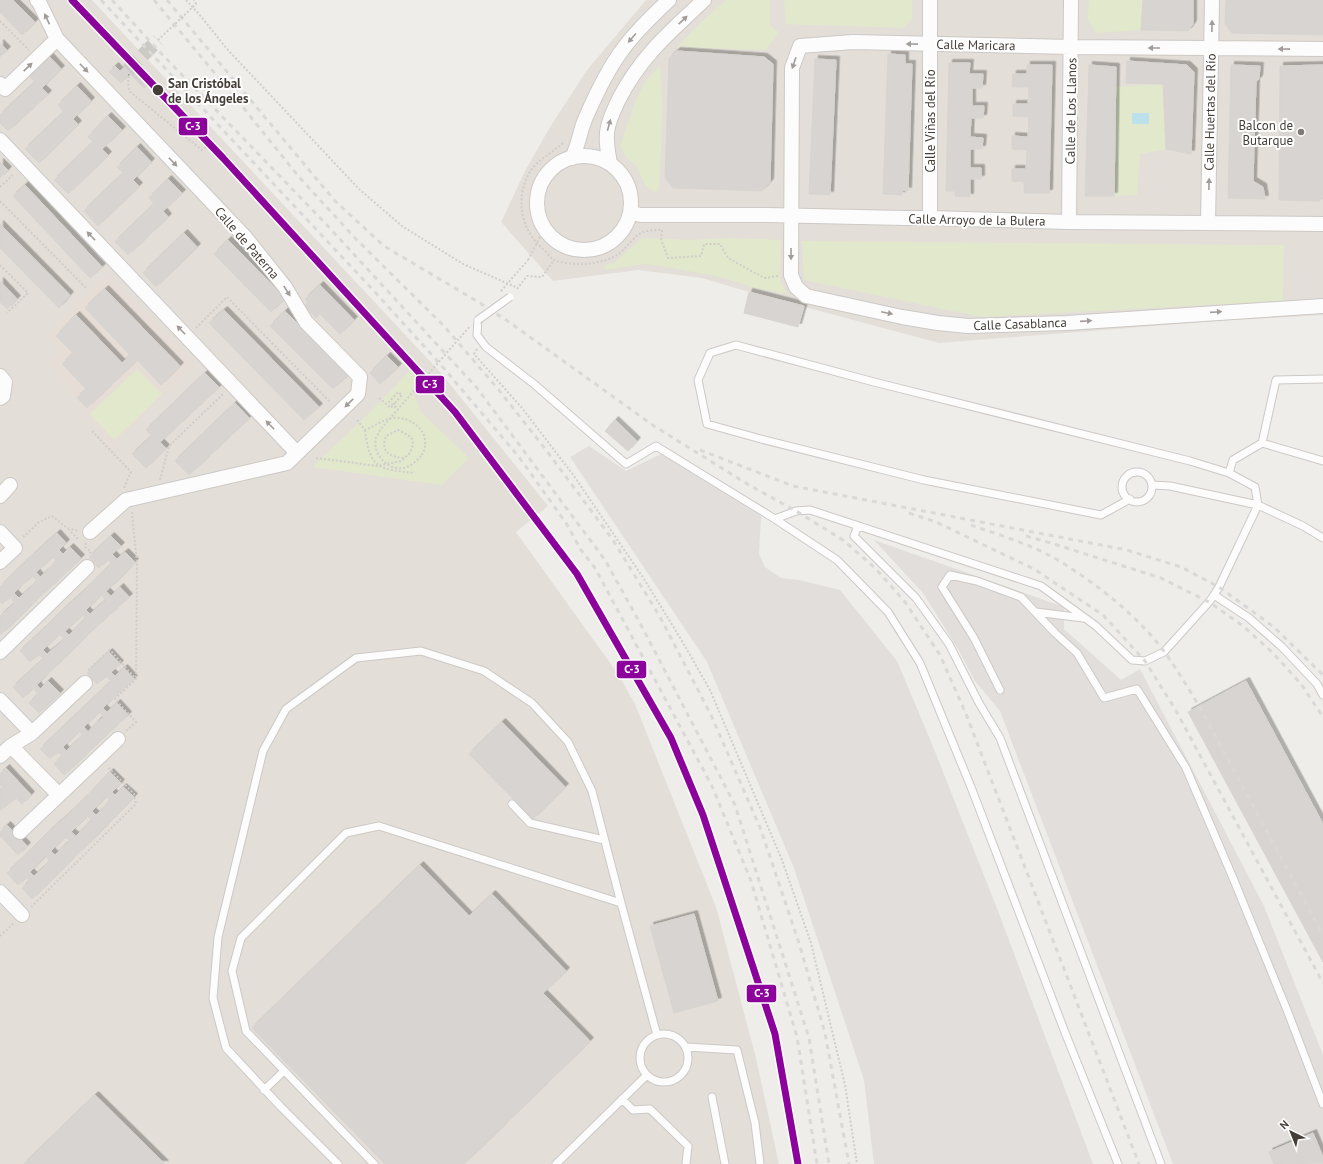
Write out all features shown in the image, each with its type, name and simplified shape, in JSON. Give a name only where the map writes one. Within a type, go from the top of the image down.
[{"type":"street","points":[[2,89],[57,39],[37,0]]},
{"type":"street","points":[[572,158],[578,146],[585,119],[605,78],[623,49],[649,19],[669,0]]},
{"type":"street","points":[[610,163],[607,145],[608,128],[615,108],[625,89],[639,66],[660,41],[704,0]]},
{"type":"street","name":"Calle Viñas del Río","points":[[930,0],[930,218]]},
{"type":"street","name":"Calle de Los Llanos","points":[[1069,222],[1072,47],[1071,0]]},
{"type":"street","name":"Calle Huertas del Río","points":[[1208,223],[1212,0]]},
{"type":"street","name":"Calle de Paterna","points":[[57,39],[245,236],[285,287],[306,322],[360,377],[358,394],[287,463],[126,500],[90,532]]},
{"type":"street","name":"Calle Maricara","points":[[791,215],[792,68],[800,46],[853,42],[1072,47],[1323,49]]},
{"type":"street","points":[[0,140],[298,453]]},
{"type":"street","points":[[585,156],[598,158],[610,163],[621,173],[628,185],[632,199],[631,213],[625,228],[614,240],[601,248],[585,251],[569,248],[555,241],[544,229],[538,216],[537,201],[540,186],[548,174],[558,164],[572,158],[585,156]]},
{"type":"street","name":"Calle Arroyo de la Bulera","points":[[631,213],[641,215],[791,215],[1069,222],[1323,224]]},
{"type":"street","points":[[791,215],[791,275]]},
{"type":"street","name":"Calle Casablanca","points":[[791,275],[796,287],[806,296],[938,323],[968,326],[1067,322],[1323,306]]},
{"type":"street","points":[[0,376],[5,382],[3,396],[0,398]]},
{"type":"street","points":[[0,496],[10,485]]},
{"type":"street","points":[[0,532],[15,548],[0,562]]},
{"type":"street","points":[[0,652],[87,567]]},
{"type":"street","points":[[0,756],[11,746],[32,733],[85,683]]},
{"type":"street","points":[[0,700],[32,733]]},
{"type":"street","points":[[20,832],[118,739]]},
{"type":"street","points":[[11,746],[59,795]]},
{"type":"street","points":[[0,892],[22,915]]},
{"type":"lane","points":[[510,297],[478,320],[476,334],[486,347],[534,384],[626,464],[656,446],[837,560],[888,612],[920,663],[971,787],[1066,1034],[1118,1164]]},
{"type":"lane","points":[[775,520],[796,511],[810,510],[1041,586],[1096,626],[1132,660],[1145,661],[1164,652],[1209,602],[1219,587],[1258,505],[1255,487],[1229,473],[1182,459],[882,384],[736,345],[710,353],[698,380],[707,424],[924,480],[1101,515],[1130,500]]},
{"type":"lane","points":[[1262,443],[1276,380],[1323,379]]},
{"type":"lane","points":[[1229,473],[1233,460],[1262,443],[1323,461]]},
{"type":"lane","points":[[1141,471],[1151,478],[1152,490],[1145,500],[1133,502],[1130,500],[1124,494],[1122,483],[1129,473],[1141,471]]},
{"type":"lane","points":[[1152,485],[1170,486],[1258,505],[1303,526],[1323,538]]},
{"type":"lane","points":[[858,526],[854,536],[916,598],[949,644],[979,703],[1000,738],[1161,1164]]},
{"type":"lane","points":[[1000,690],[974,638],[942,587],[950,575],[977,581],[1020,597],[1055,633],[1078,652],[1104,698],[1137,689],[1186,768],[1287,1010],[1323,1104]]},
{"type":"lane","points":[[1214,595],[1249,618],[1282,647],[1317,684],[1323,695]]},
{"type":"lane","points":[[1036,612],[1085,618]]},
{"type":"lane","points":[[338,1164],[280,1108],[226,1048],[213,998],[218,937],[263,751],[286,709],[356,658],[421,651],[484,670],[532,703],[568,742],[592,791],[657,1035]]},
{"type":"lane","points":[[512,804],[530,824],[604,840]]},
{"type":"lane","points":[[374,1164],[246,1031],[232,971],[241,938],[346,833],[379,826],[621,903]]},
{"type":"lane","points":[[665,1033],[674,1035],[681,1040],[686,1047],[689,1055],[688,1065],[678,1078],[670,1082],[653,1080],[642,1068],[640,1060],[641,1052],[644,1044],[650,1038],[665,1033]]},
{"type":"lane","points":[[686,1047],[737,1050],[755,1123],[760,1164]]},
{"type":"lane","points":[[264,1090],[284,1071]]},
{"type":"lane","points":[[556,1164],[647,1075]]},
{"type":"lane","points":[[712,1097],[725,1163]]},
{"type":"lane","points":[[622,1099],[633,1110],[650,1109],[688,1146],[686,1164]]},
{"type":"path","points":[[186,0],[227,49],[364,193],[402,226],[463,264],[518,288],[527,276],[542,277],[554,260]]},
{"type":"path","points":[[158,40],[196,4],[194,0]]},
{"type":"path","points":[[0,20],[32,53]]},
{"type":"path","points":[[144,81],[141,84],[131,72],[128,79],[130,91],[202,150],[207,146]]},
{"type":"path","points":[[564,142],[534,165],[527,177],[521,199],[521,212],[524,222],[536,244],[554,260],[585,264],[606,261],[620,254],[643,232],[662,230],[661,239],[668,258],[701,256],[704,244],[720,244],[728,258],[764,278],[791,275]]},
{"type":"path","points":[[0,187],[23,165]]},
{"type":"path","points":[[0,201],[86,288]]},
{"type":"path","points":[[496,296],[528,260],[544,229]]},
{"type":"path","points":[[0,265],[28,293],[7,313]]},
{"type":"path","points":[[195,329],[227,297],[330,402]]},
{"type":"path","points":[[365,430],[385,420],[394,418],[403,418],[410,421],[420,428],[426,440],[425,448],[421,456],[412,464],[404,468],[392,467],[378,454],[376,439],[380,430],[398,409],[470,326]]},
{"type":"path","points":[[481,340],[474,354],[522,408],[574,476],[644,579],[710,690],[782,860],[811,943],[845,1085],[857,1164]]},
{"type":"path","points":[[157,493],[169,446],[227,391]]},
{"type":"path","points":[[379,398],[391,408],[395,403],[402,395],[398,392],[390,402],[398,409]]},
{"type":"path","points":[[357,420],[365,430],[371,458],[378,466]]},
{"type":"path","points":[[378,466],[386,463],[401,461],[404,458],[410,452],[413,444],[412,439],[403,432],[398,430],[394,431],[386,436],[383,442],[387,452],[393,457],[404,458]]},
{"type":"path","points":[[92,431],[131,472],[122,493]]},
{"type":"path","points":[[316,458],[378,466],[390,470],[416,473]]},
{"type":"path","points":[[118,739],[136,722],[115,699],[136,679],[136,563],[132,511]]},
{"type":"path","points":[[13,546],[39,522],[52,516],[67,528],[91,552],[87,556],[87,567]]},
{"type":"path","points":[[67,528],[76,531],[90,532],[85,547]]},
{"type":"path","points":[[85,683],[83,675],[110,650],[136,679]]},
{"type":"path","points":[[0,936],[136,804],[134,794],[98,757]]},
{"type":"shaded area","points":[[0,0],[92,0],[441,373],[548,506],[516,532],[618,674],[635,704],[716,907],[756,1058],[779,1164],[0,1164]]},
{"type":"shaded area","points":[[646,0],[1323,0],[1323,315],[1216,321],[939,343],[702,278],[638,270],[553,281],[501,222],[525,171],[550,127],[587,70]]},
{"type":"shaded area","points":[[107,273],[196,364],[112,447],[48,362],[59,351],[44,335]]},
{"type":"shaded area","points":[[589,446],[626,471],[661,454],[761,516],[759,554],[765,567],[781,578],[799,580],[840,590],[897,661],[932,744],[998,911],[1093,1164],[874,1164],[864,1080],[794,868],[707,662],[570,457]]},
{"type":"shaded area","points":[[874,540],[1064,607],[1064,629],[1121,680],[1140,669],[1264,906],[1323,1055],[1323,1164],[1173,1164],[1000,711],[975,681],[958,649],[923,593]]},
{"type":"green space","points":[[726,0],[770,0],[770,26],[779,32],[766,50],[677,47],[697,26]]},
{"type":"green space","points":[[784,0],[912,0],[912,19],[903,28],[786,24]]},
{"type":"green space","points":[[1089,0],[1143,0],[1141,30],[1096,33],[1088,20]]},
{"type":"green space","points":[[660,66],[662,126],[659,186],[657,193],[647,187],[636,166],[628,160],[620,146],[636,100],[647,79]]},
{"type":"green space","points":[[1163,84],[1166,149],[1140,154],[1137,195],[1114,196],[1116,87]]},
{"type":"green space","points":[[731,238],[781,240],[780,281],[787,293],[779,293],[752,287],[720,277],[645,264],[605,270],[605,265],[614,263],[641,239],[690,240]]},
{"type":"green space","points":[[802,241],[1284,245],[1283,301],[981,317],[804,280]]},
{"type":"green space","points":[[137,369],[162,394],[114,440],[90,414]]},
{"type":"green space","points":[[410,371],[422,383],[412,390],[421,412],[469,458],[442,485],[312,467],[359,423]]},
{"type":"water","points":[[1132,113],[1149,113],[1149,124],[1132,124]]},
{"type":"building","points":[[0,0],[13,0],[35,22],[22,35],[0,12]]},
{"type":"building","points":[[1143,0],[1193,0],[1193,24],[1188,31],[1141,30]]},
{"type":"building","points":[[1226,0],[1323,0],[1323,35],[1232,33],[1225,24]]},
{"type":"building","points":[[0,43],[7,50],[0,57]]},
{"type":"building","points":[[677,51],[764,57],[773,64],[770,182],[762,191],[673,188],[665,178],[669,58]]},
{"type":"building","points":[[888,54],[905,55],[905,64],[912,64],[908,191],[902,190],[902,195],[883,194]]},
{"type":"building","points":[[49,56],[61,69],[42,88],[48,94],[8,131],[0,123],[0,115],[35,82],[29,76]]},
{"type":"building","points":[[815,59],[836,60],[830,195],[809,194]]},
{"type":"building","points":[[1127,61],[1187,65],[1194,72],[1191,154],[1166,149],[1163,84],[1126,83]]},
{"type":"building","points":[[949,63],[970,63],[969,74],[983,74],[982,88],[972,88],[972,106],[984,106],[983,118],[971,118],[970,137],[983,138],[982,149],[970,149],[970,168],[981,168],[981,179],[970,179],[970,197],[955,196],[955,191],[946,191]]},
{"type":"building","name":"San Cristóbal de los Ángeles","points":[[127,65],[132,70],[121,83],[109,72],[115,66],[120,71]]},
{"type":"building","points":[[1027,65],[1052,65],[1049,193],[1024,193],[1024,182],[1012,181],[1012,169],[1026,169],[1027,150],[1012,149],[1012,136],[1028,137],[1029,117],[1013,116],[1013,104],[1028,104],[1029,87],[1012,87],[1013,74],[1027,74]]},
{"type":"building","points":[[1089,65],[1116,67],[1114,196],[1085,196]]},
{"type":"building","points":[[1231,65],[1260,66],[1259,79],[1256,82],[1253,181],[1263,187],[1265,199],[1228,198]]},
{"type":"building","name":"Balcon de Butarque","points":[[1323,65],[1323,198],[1319,201],[1279,200],[1280,66]]},
{"type":"building","points":[[132,70],[147,86],[144,88],[129,73]]},
{"type":"building","points":[[77,86],[91,101],[73,119],[78,124],[39,163],[25,149],[64,112],[58,105]]},
{"type":"building","points":[[108,116],[122,130],[102,149],[108,155],[68,194],[54,180],[93,142],[88,137]]},
{"type":"building","points":[[137,147],[151,162],[133,180],[139,186],[98,226],[84,211],[123,173],[117,167]]},
{"type":"building","points":[[0,162],[8,170],[0,178]]},
{"type":"building","points":[[168,179],[182,193],[163,211],[168,217],[128,255],[115,242],[154,204],[149,198]]},
{"type":"building","points":[[25,185],[102,267],[90,278],[13,196]]},
{"type":"building","points":[[0,224],[70,295],[59,308],[0,248]]},
{"type":"building","points":[[184,233],[197,247],[156,287],[143,273]]},
{"type":"building","points":[[228,240],[285,298],[271,312],[214,254]]},
{"type":"building","points":[[0,281],[17,299],[7,309],[0,302]]},
{"type":"building","points":[[320,285],[354,320],[340,334],[320,314],[316,318],[304,306],[308,302],[305,299]]},
{"type":"building","points":[[105,289],[180,366],[161,385],[137,360],[87,408],[77,398],[86,389],[62,364],[73,353],[56,336],[76,315],[122,363],[130,355],[85,308]]},
{"type":"building","points":[[749,292],[804,306],[798,327],[744,313]]},
{"type":"building","points":[[224,310],[319,407],[304,420],[209,323]]},
{"type":"building","points":[[285,311],[348,375],[333,389],[270,326]]},
{"type":"building","points":[[387,356],[398,367],[380,384],[370,373]]},
{"type":"building","points":[[205,373],[219,387],[160,442],[166,448],[146,468],[132,454],[152,436],[146,430]]},
{"type":"building","points":[[235,403],[249,418],[189,475],[175,461]]},
{"type":"building","points":[[615,420],[637,441],[628,451],[605,431]]},
{"type":"building","points":[[57,533],[66,543],[59,550],[63,554],[70,547],[81,558],[59,579],[49,569],[56,561],[52,557],[44,565],[34,554]]},
{"type":"building","points":[[111,536],[121,546],[112,554],[117,559],[125,552],[135,562],[114,584],[103,572],[112,564],[108,560],[99,568],[89,557]]},
{"type":"building","points":[[34,554],[44,565],[36,572],[40,577],[49,569],[59,579],[37,599],[28,590],[37,581],[32,576],[21,586],[12,575]]},
{"type":"building","points":[[103,572],[114,584],[106,591],[111,596],[120,587],[129,597],[107,617],[98,607],[106,600],[101,595],[94,602],[84,591]]},
{"type":"building","points":[[12,575],[21,586],[14,593],[19,598],[28,590],[37,599],[16,620],[7,610],[15,603],[10,597],[2,604],[0,602],[0,587]]},
{"type":"building","points":[[84,591],[94,602],[86,610],[90,614],[98,607],[107,617],[87,635],[78,626],[85,619],[82,615],[75,622],[63,610]]},
{"type":"building","points":[[7,610],[16,620],[0,635],[0,616]]},
{"type":"building","points":[[63,610],[75,622],[65,631],[69,635],[78,626],[87,635],[66,656],[57,646],[64,639],[59,634],[54,639],[44,629]]},
{"type":"building","points":[[44,629],[54,639],[43,650],[47,654],[57,646],[66,656],[45,676],[36,666],[43,659],[39,654],[30,662],[20,651]]},
{"type":"building","points":[[109,652],[120,664],[111,672],[115,676],[124,668],[134,679],[112,699],[103,689],[111,681],[106,676],[97,684],[87,673]]},
{"type":"building","points":[[36,666],[45,676],[37,685],[40,689],[48,681],[60,693],[39,713],[29,703],[38,694],[33,688],[23,698],[13,687]]},
{"type":"building","points":[[1246,681],[1323,824],[1323,962],[1188,712]]},
{"type":"building","points":[[103,689],[112,699],[103,708],[107,712],[117,703],[128,715],[107,734],[96,723],[104,717],[99,712],[92,719],[82,709]]},
{"type":"building","points":[[82,709],[92,719],[84,727],[88,732],[96,723],[107,734],[86,754],[75,743],[83,735],[79,731],[71,739],[61,729]]},
{"type":"building","points":[[502,722],[565,787],[533,819],[469,754]]},
{"type":"building","points":[[61,729],[71,739],[63,747],[66,751],[75,743],[86,754],[64,775],[54,764],[62,756],[58,752],[50,759],[40,749]]},
{"type":"building","points":[[6,768],[31,795],[22,804],[16,798],[10,803],[9,802],[0,811],[0,789],[2,787],[0,785],[0,774]]},
{"type":"building","points":[[110,772],[121,783],[112,792],[115,795],[123,787],[134,797],[113,818],[103,808],[110,800],[106,796],[99,804],[89,794]]},
{"type":"building","points":[[89,794],[99,804],[92,811],[96,815],[103,808],[113,818],[94,838],[84,828],[92,820],[87,816],[80,823],[70,813]]},
{"type":"building","points":[[70,813],[80,823],[71,832],[76,836],[84,828],[94,838],[74,857],[63,847],[70,841],[65,837],[59,843],[49,832]]},
{"type":"building","points":[[7,825],[27,846],[18,855],[0,836],[0,832]]},
{"type":"building","points":[[49,832],[59,843],[51,851],[55,855],[63,847],[74,857],[52,879],[42,869],[50,861],[45,856],[38,864],[28,853]]},
{"type":"building","points":[[28,853],[38,864],[30,872],[34,876],[42,869],[52,879],[32,899],[22,888],[30,881],[26,877],[18,885],[7,873]]},
{"type":"building","points":[[420,865],[469,916],[492,894],[566,971],[543,993],[590,1041],[464,1164],[385,1164],[252,1028]]},
{"type":"building","points":[[694,914],[718,1001],[674,1013],[650,926]]},
{"type":"building","points":[[95,1095],[165,1164],[24,1164]]},
{"type":"building","points":[[1313,1133],[1323,1157],[1323,1163],[1274,1164],[1269,1152]]},
{"type":"tunnel","points":[[128,70],[158,40]]},
{"type":"railway","points":[[101,0],[374,291],[441,365],[519,457],[566,523],[581,550],[595,568],[712,786],[751,881],[797,1037],[817,1164]]},
{"type":"railway","points":[[112,0],[157,49],[326,224],[477,388],[605,560],[641,625],[735,805],[809,1038],[829,1164]]},
{"type":"railway","points":[[154,0],[299,177],[355,238],[444,326],[498,389],[543,446],[613,540],[660,617],[711,715],[761,830],[799,943],[825,1033],[849,1164]]},
{"type":"railway","points":[[167,0],[335,201],[384,246],[509,322],[654,426],[749,485],[796,511],[843,540],[875,568],[905,602],[940,655],[966,714],[1139,1164]]},
{"type":"railway","points":[[700,450],[793,486],[1127,550],[1181,567],[1219,587],[1274,627],[1323,675]]},
{"type":"railway","points":[[909,513],[936,522],[1034,569],[1103,615],[1145,661],[1175,709],[1323,983]]},
{"type":"railway","points":[[971,525],[1025,544],[1056,559],[1092,583],[1115,601],[1155,639],[1175,667],[1199,706],[1323,935]]},
{"type":"railway","points":[[1026,536],[1161,578],[1209,602],[1243,626],[1273,653],[1301,684],[1323,717]]},
{"type":"transit line","name":"C-3","points":[[72,0],[223,158],[455,412],[577,574],[671,738],[703,815],[775,1034],[798,1164]]},
{"type":"place","name":"San Cristóbal de los Ángeles","points":[[158,90]]},
{"type":"place","name":"Balcon de Butarque","points":[[1301,132]]}]
